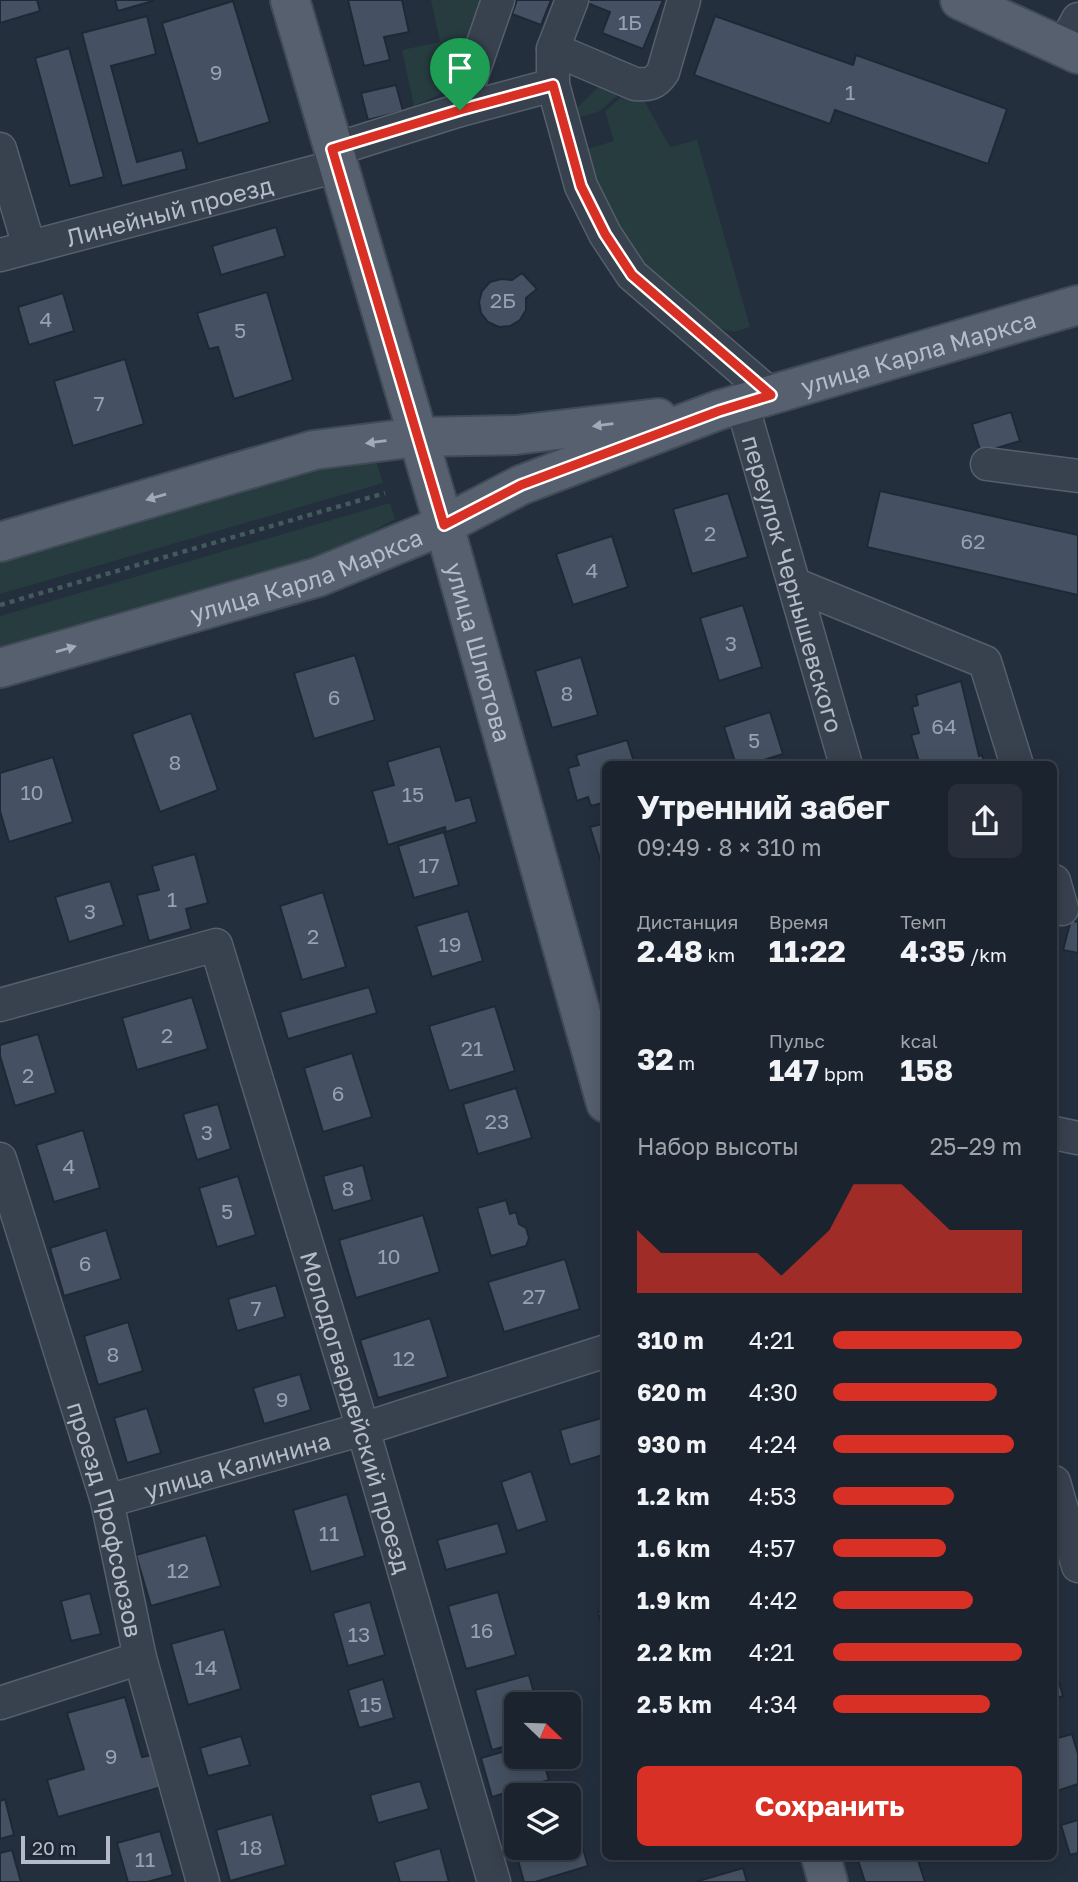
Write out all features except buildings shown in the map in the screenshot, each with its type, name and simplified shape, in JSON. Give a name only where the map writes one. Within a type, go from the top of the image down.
[{"type":"main road","name":"улица Шлютова","points":[[290,0],[444,525],[602,1089]]},
{"type":"main road","points":[[960,0],[1073,40]]},
{"type":"main road","name":"улица Карла Маркса","points":[[0,668],[318,577],[444,525],[521,485],[744,403],[1078,305]]},
{"type":"main road","name":"улица Карла Маркса","points":[[0,542],[314,450],[418,437],[516,436],[744,403]]},
{"type":"main road","points":[[822,1860],[828,1882]]},
{"type":"street","points":[[460,110],[498,0]]},
{"type":"street","points":[[572,0],[553,49],[553,85],[581,186],[605,234],[632,275],[744,403]]},
{"type":"street","points":[[553,49],[635,84],[648,85],[656,82],[663,72],[684,0]]},
{"type":"street","name":"Линейный проезд","points":[[14,251],[335,158],[460,110],[553,85]]},
{"type":"street","points":[[0,149],[14,251]]},
{"type":"street","name":"переулок Чернышевского","points":[[744,403],[845,761]]},
{"type":"street","points":[[987,464],[1078,476]]},
{"type":"street","points":[[794,584],[985,662],[1016,761]]},
{"type":"street","name":"Молодогвардейский проезд","points":[[0,1005],[216,945],[363,1429],[494,1882]]},
{"type":"street","points":[[1057,1134],[1078,1138]]},
{"type":"street","name":"проезд Профсоюзов","points":[[0,1159],[107,1501],[140,1658],[203,1882]]},
{"type":"street","name":"улица Калинина","points":[[107,1501],[363,1429],[602,1352]]},
{"type":"street","points":[[1057,1492],[1078,1566]]},
{"type":"street","points":[[0,1703],[140,1658]]},
{"type":"path","points":[[0,605],[385,493]]},
{"type":"green space","points":[[431,0],[490,0],[456,81],[447,91],[414,106],[402,50],[440,42]]},
{"type":"green space","points":[[601,85],[621,92],[600,111],[574,119],[579,106]]},
{"type":"green space","points":[[625,94],[642,97],[670,147],[697,140],[750,327],[734,332],[720,328],[649,272],[611,222],[584,150],[614,141],[605,111]]},
{"type":"green space","points":[[344,458],[362,458],[377,464],[383,483],[0,594],[0,559]]},
{"type":"green space","points":[[390,503],[395,519],[326,558],[0,652],[0,616]]},
{"type":"route","points":[[553,85],[581,186],[605,234],[632,275],[771,395],[719,411],[521,485],[444,525],[332,149],[460,110],[553,85]]}]
